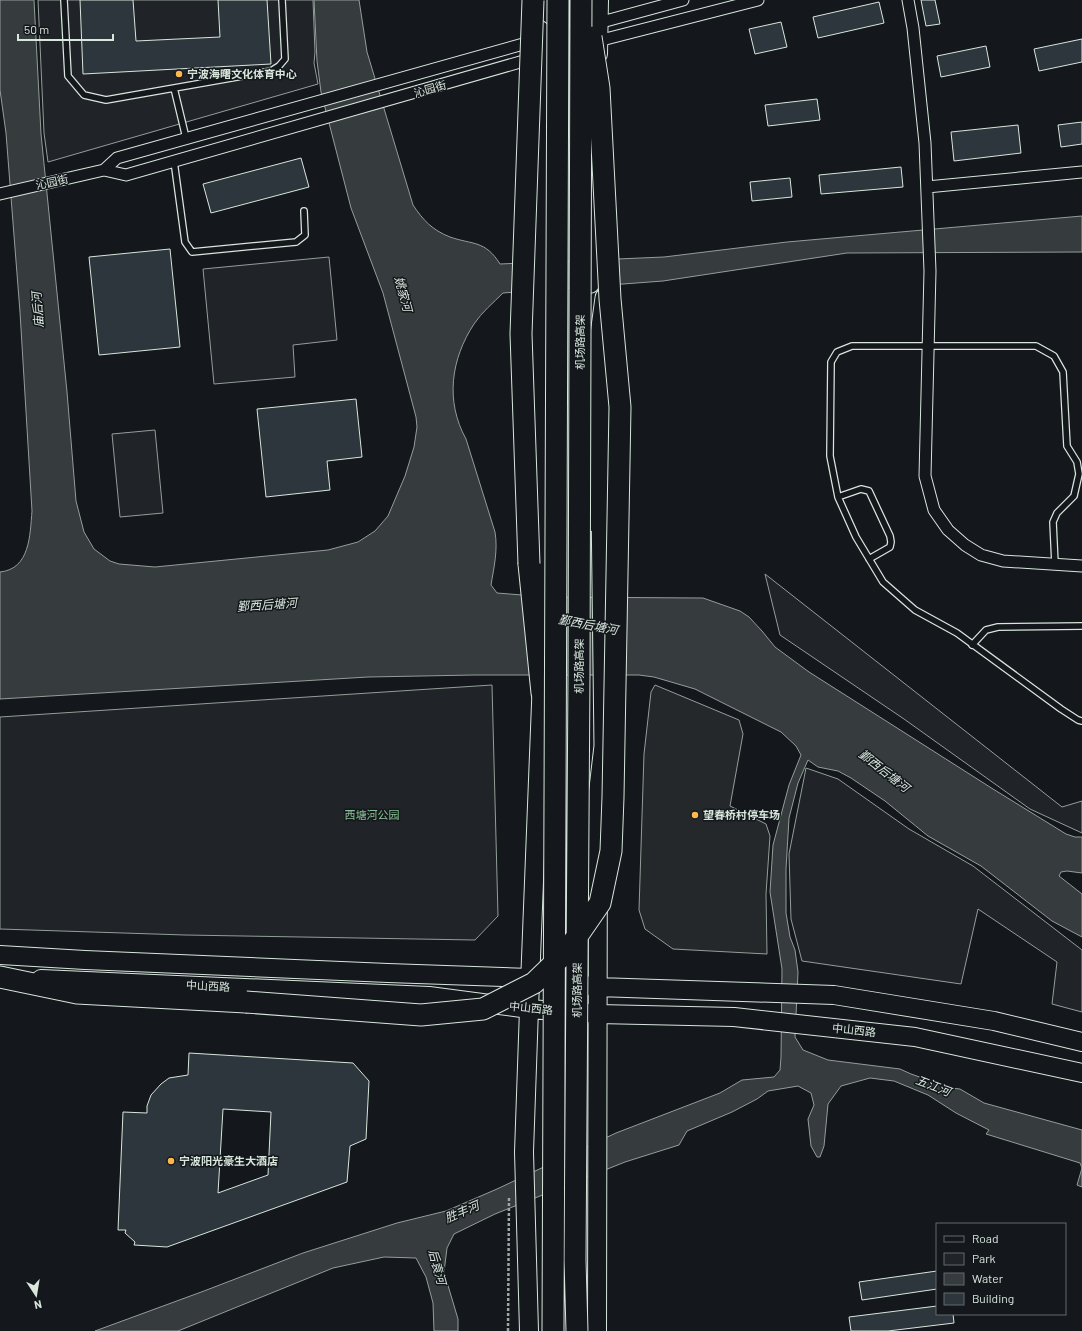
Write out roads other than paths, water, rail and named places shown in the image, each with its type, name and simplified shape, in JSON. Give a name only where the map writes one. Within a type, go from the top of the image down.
[{"type":"highway","points":[[533,0],[521,334],[529,564],[542,696]]},
{"type":"highway","name":"机场路高架","points":[[553,1331],[558,0]]},
{"type":"highway","name":"机场路高架","points":[[577,1331],[575,1260],[580,667],[581,0]]},
{"type":"highway","points":[[0,977],[77,993],[246,1002],[421,1015],[483,1009],[534,983],[567,952],[600,903],[611,851],[620,407],[609,277],[599,88],[585,0]]},
{"type":"highway","points":[[598,805],[605,746],[600,342],[609,277]]},
{"type":"main road","points":[[529,1331],[524,1152],[542,696],[540,0]]},
{"type":"main road","points":[[597,1331],[598,805],[589,420],[589,307],[599,40],[599,0]]},
{"type":"main road","name":"中山西路","points":[[0,955],[388,974],[530,978],[598,987],[834,995],[994,1021],[1082,1042]]},
{"type":"main road","name":"中山西路","points":[[0,977],[429,996],[529,1009],[598,1014],[734,1017],[915,1037],[1082,1073]]},
{"type":"street","name":"沁园街","points":[[0,194],[104,170],[126,175],[384,102],[541,48],[599,22],[683,0]]},
{"type":"street","name":"沁园街","points":[[104,170],[117,158],[380,84],[541,48],[599,40],[758,0]]},
{"type":"street","points":[[908,0],[914,35],[925,144],[930,271],[925,476],[934,510],[948,530],[965,545],[981,555],[1003,561],[1082,566]]},
{"type":"street","points":[[927,187],[1082,172]]},
{"type":"lane","points":[[64,0],[68,76],[84,95],[106,100],[271,71],[279,66],[285,59],[282,0]]},
{"type":"lane","points":[[174,88],[186,138]]},
{"type":"lane","points":[[174,161],[185,242],[192,252],[296,242],[305,235],[304,211]]},
{"type":"lane","points":[[1055,564],[1053,522],[1057,513],[1074,496],[1080,474],[1077,462],[1067,446],[1063,372],[1054,356],[1036,346],[852,346],[837,352],[831,362],[830,456],[838,497],[856,538],[883,582],[915,610],[957,633],[1061,709],[1082,721]]},
{"type":"lane","points":[[838,497],[861,489],[868,490],[890,536],[891,542],[890,548],[869,559]]},
{"type":"lane","points":[[972,644],[986,630],[998,627],[1082,626]]},
{"type":"water","points":[[0,0],[34,0],[41,134],[67,392],[76,501],[84,532],[94,549],[110,561],[119,564],[155,567],[328,550],[358,542],[375,531],[388,516],[405,476],[414,447],[417,427],[416,417],[383,293],[351,208],[321,92],[317,61],[314,0],[359,0],[367,52],[413,205],[424,220],[438,231],[450,237],[484,247],[500,264],[664,257],[787,242],[1082,216],[1082,252],[847,253],[663,281],[503,293],[480,316],[466,337],[456,366],[453,395],[459,425],[466,439],[495,532],[496,552],[491,585],[497,593],[547,597],[703,598],[740,611],[749,617],[775,647],[809,672],[1066,834],[1075,837],[1082,837],[1082,873],[1067,871],[1061,872],[1059,876],[1082,894],[1082,937],[1052,921],[981,866],[928,836],[885,801],[851,778],[838,771],[818,767],[808,760],[798,783],[789,818],[786,869],[786,913],[790,937],[795,950],[798,972],[795,1037],[803,1050],[828,1060],[900,1069],[951,1088],[960,1089],[984,1103],[1082,1130],[1082,1168],[1080,1163],[986,1134],[989,1130],[956,1113],[928,1095],[894,1081],[870,1078],[841,1086],[828,1104],[824,1146],[820,1157],[817,1157],[811,1146],[808,1119],[814,1105],[811,1093],[798,1086],[768,1091],[757,1099],[732,1112],[687,1131],[679,1145],[625,1162],[495,1214],[454,1234],[447,1248],[444,1272],[458,1319],[458,1331],[434,1331],[433,1303],[426,1277],[416,1258],[384,1257],[333,1268],[178,1331],[95,1331],[303,1253],[397,1223],[446,1211],[497,1189],[616,1133],[720,1093],[742,1080],[774,1077],[780,1070],[781,1057],[782,969],[770,892],[773,845],[789,785],[801,755],[796,746],[781,732],[695,689],[654,677],[639,675],[474,675],[368,677],[0,699],[0,572],[10,570],[23,558],[29,540],[32,511],[20,312],[6,133],[0,90]]},
{"type":"water","points":[[1082,1168],[1082,1187],[1077,1185]]},
{"type":"place","name":"宁波海曙文化体育中心","points":[[179,74]]},
{"type":"place","name":"望春桥村停车场","points":[[695,815]]},
{"type":"place","name":"宁波阳光豪生大酒店","points":[[171,1161]]},
{"type":"water label","name":"姚家河","points":[[403,294]]},
{"type":"water label","name":"庙后河","points":[[38,310]]},
{"type":"water label","name":"鄞西后塘河","points":[[267,605]]},
{"type":"water label","name":"鄞西后塘河","points":[[588,625]]},
{"type":"water label","name":"鄞西后塘河","points":[[884,771]]},
{"type":"water label","name":"五江河","points":[[933,1086]]},
{"type":"water label","name":"胜丰河","points":[[462,1212]]},
{"type":"water label","name":"后袁河","points":[[437,1267]]},
{"type":"park label","name":"西塘河公园","points":[[372,815]]}]
